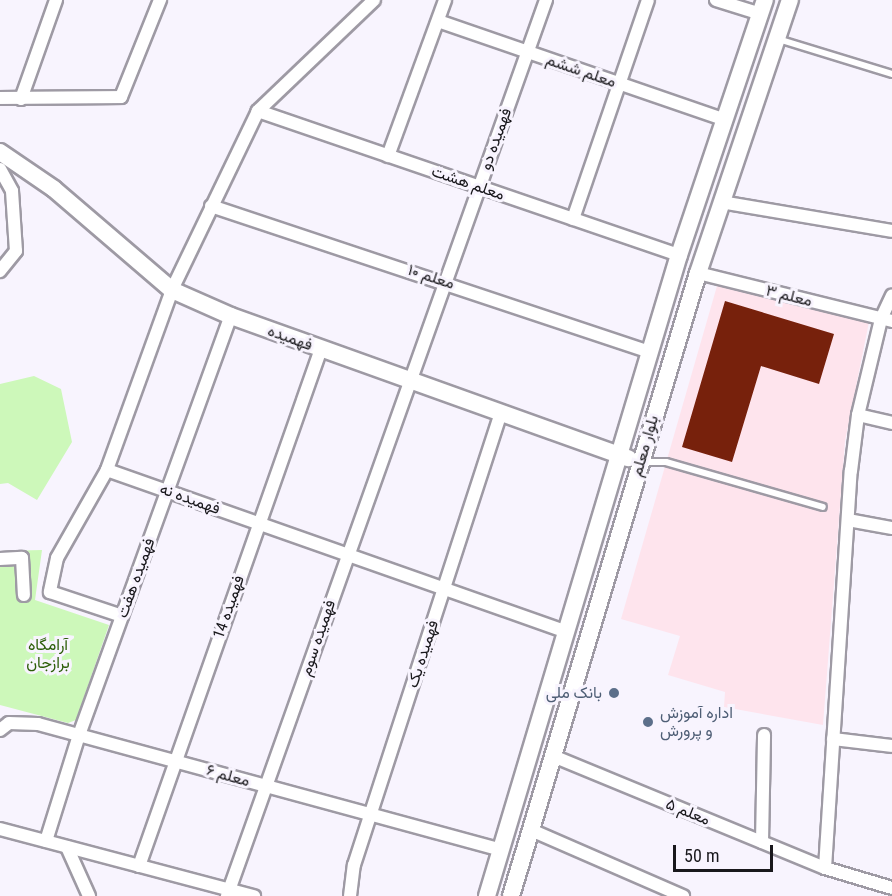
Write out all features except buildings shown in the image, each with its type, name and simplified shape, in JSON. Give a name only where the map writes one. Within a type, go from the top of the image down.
[{"type":"main road","name":"بلوار معلم","points":[[511,896],[698,273],[790,0]]},
{"type":"main road","name":"بلوار معلم","points":[[487,896],[679,255],[763,7]]},
{"type":"main road","name":"فهمیده","points":[[0,152],[54,189],[172,290],[231,316],[641,462]]},
{"type":"street","points":[[21,99],[56,0]]},
{"type":"street","points":[[0,98],[121,97],[159,0]]},
{"type":"street","points":[[122,616],[50,592],[57,558],[107,470],[172,290],[258,111],[374,0]]},
{"type":"street","points":[[388,156],[445,0]]},
{"type":"street","name":"فهمیده دو","points":[[408,380],[546,0]]},
{"type":"street","points":[[573,219],[648,0]]},
{"type":"street","points":[[716,0],[763,7]]},
{"type":"street","name":"معلم ششم","points":[[438,21],[725,120]]},
{"type":"street","name":"معلم هشت","points":[[258,111],[679,255]]},
{"type":"street","points":[[0,169],[12,191],[16,251],[0,271]]},
{"type":"street","points":[[722,202],[892,231]]},
{"type":"street","name":"معلم ۱۰","points":[[211,206],[649,352]]},
{"type":"street","name":"معلم ۳","points":[[698,273],[886,320]]},
{"type":"street","points":[[825,868],[848,520],[858,415],[892,295]]},
{"type":"street","name":"فهمیده هفت","points":[[46,841],[79,735],[231,316]]},
{"type":"street","name":"فهمیده 14","points":[[139,866],[321,349]]},
{"type":"street","name":"فهمیده سوم","points":[[228,893],[408,380]]},
{"type":"street","name":"فهمیده یک","points":[[350,896],[354,865],[374,815],[449,591],[501,413]]},
{"type":"street","points":[[858,415],[892,423]]},
{"type":"street","name":"فهمیده نه","points":[[107,470],[566,632]]},
{"type":"street","points":[[848,520],[892,528]]},
{"type":"street","points":[[0,559],[22,558],[24,595]]},
{"type":"street","name":"معلم ۶","points":[[0,730],[9,723],[21,722],[79,735],[501,850]]},
{"type":"street","points":[[762,842],[764,735]]},
{"type":"street","points":[[833,739],[892,746]]},
{"type":"street","name":"معلم ۵","points":[[553,756],[825,868],[892,888]]},
{"type":"street","points":[[0,829],[139,866],[228,893],[254,896]]},
{"type":"street","points":[[531,831],[683,896]]},
{"type":"street","points":[[66,847],[89,896]]},
{"type":"lane","points":[[777,39],[892,74]]},
{"type":"lane","points":[[641,462],[666,462],[823,507]]},
{"type":"shaded area","points":[[717,286],[869,322],[845,441],[823,725],[724,707],[725,692],[668,675],[680,636],[621,619]]},
{"type":"green space","points":[[34,376],[61,389],[72,442],[37,500],[8,483],[0,484],[0,384]]},
{"type":"green space","name":"آرامگاه برازجان","points":[[42,550],[35,600],[109,625],[76,720],[68,723],[0,705],[0,551]]},
{"type":"place","name":"بانک ملی","points":[[614,693]]},
{"type":"place","name":"اداره آموزش و پرورش","points":[[648,722]]}]
